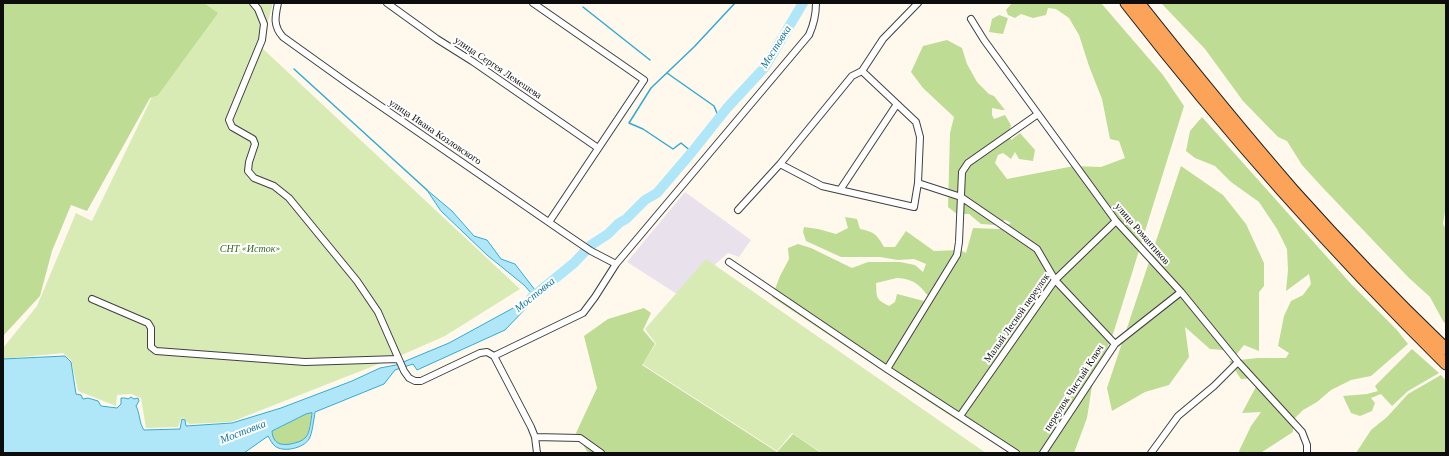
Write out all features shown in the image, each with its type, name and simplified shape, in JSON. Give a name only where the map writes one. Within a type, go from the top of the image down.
[{"type":"highway","points":[[1126,3],[1165,53],[1282,191],[1364,281],[1446,364]]},
{"type":"highway","points":[[1139,3],[1205,85],[1294,190],[1362,264],[1446,350]]},
{"type":"street","points":[[252,3],[258,9],[264,24],[262,40],[229,120],[232,128],[253,139],[256,144],[249,162],[248,171],[254,178],[274,186],[289,198],[357,281],[378,312],[408,378],[415,381],[421,381],[480,353],[487,352],[494,356],[528,421],[535,437],[537,453]]},
{"type":"street","name":"улица Ивана Козловского","points":[[278,3],[276,22],[277,30],[283,37],[591,251],[616,264]]},
{"type":"street","name":"улица Сергея Лемешева","points":[[386,3],[598,148]]},
{"type":"street","points":[[533,3],[644,80],[549,222]]},
{"type":"street","points":[[494,356],[583,313],[616,264],[809,35],[814,24],[816,3]]},
{"type":"street","points":[[738,210],[780,164],[852,76],[862,71],[883,39],[918,3]]},
{"type":"street","name":"улица Романтиков","points":[[972,18],[984,40],[1116,221],[1181,292],[1238,362],[1302,432],[1307,444],[1307,453]]},
{"type":"street","points":[[780,164],[822,186],[914,207],[918,183],[920,137],[916,122],[862,71]]},
{"type":"street","points":[[840,190],[897,104]]},
{"type":"street","points":[[888,369],[957,255],[959,242],[962,172],[968,163],[1038,114]]},
{"type":"street","points":[[918,183],[961,197],[1037,249],[1055,280],[1115,344]]},
{"type":"street","name":"Малый Лесной переулок","points":[[960,416],[1055,280],[1116,221]]},
{"type":"street","points":[[729,262],[1016,453]]},
{"type":"street","name":"переулок Чистый Ключ","points":[[1043,453],[1115,344],[1181,292]]},
{"type":"street","points":[[92,299],[148,323],[151,328],[151,347],[156,351],[305,362],[399,361]]},
{"type":"street","points":[[1151,453],[1178,416],[1214,386],[1238,362]]},
{"type":"street","points":[[535,437],[580,438],[601,453]]},
{"type":"shaded area","points":[[685,192],[751,240],[739,257],[728,253],[680,296],[627,262]]},
{"type":"green space","points":[[3,3],[204,3],[218,13],[158,95],[150,98],[87,211],[71,205],[52,251],[40,296],[3,336]]},
{"type":"green space","name":"СНТ «Исток»","points":[[15,3],[273,3],[261,47],[520,289],[445,336],[404,354],[231,422],[189,424],[182,417],[178,427],[146,428],[141,398],[131,394],[117,395],[116,406],[78,391],[71,360],[63,353],[3,359],[3,348],[37,306],[76,213],[92,221],[152,97],[3,23]]},
{"type":"green space","points":[[1012,3],[1101,3],[1163,75],[1184,106],[1114,331],[1092,386],[1087,418],[1074,453],[1010,453],[943,411],[772,297],[780,276],[789,259],[788,248],[798,244],[811,248],[852,268],[868,262],[900,262],[915,265],[923,272],[926,264],[914,259],[898,260],[880,257],[841,257],[806,241],[803,232],[804,227],[836,234],[848,228],[845,217],[857,219],[860,229],[875,234],[884,247],[895,247],[906,231],[934,251],[960,250],[966,253],[973,228],[999,229],[1011,223],[1005,220],[995,225],[981,224],[969,214],[957,214],[948,207],[950,133],[954,117],[923,88],[911,72],[923,46],[947,40],[962,48],[967,64],[977,82],[989,94],[994,96],[1005,110],[992,108],[992,115],[994,119],[1005,115],[1011,125],[1009,132],[1011,140],[1020,133],[1035,150],[1033,161],[1019,159],[1015,152],[1011,159],[1003,153],[998,155],[995,163],[1007,179],[1074,166],[1101,167],[1125,158],[1119,141],[1110,139],[1102,99],[1079,35],[1069,18],[1056,9],[1048,8],[1046,15],[1033,18],[1021,14],[1015,18],[1008,15],[1006,10]],"holes":[[[897,278],[911,281],[922,288],[928,296],[924,301],[897,294],[895,302],[889,306],[879,300],[876,283]]]},
{"type":"green space","points":[[1161,3],[1446,3],[1446,206],[1443,224],[1446,229],[1446,324],[1430,297],[1409,278],[1323,188],[1302,165],[1287,141],[1278,137],[1243,101],[1205,49]]},
{"type":"green space","points":[[999,15],[1008,18],[1003,34],[989,32],[992,19]]},
{"type":"green space","points":[[1202,117],[1352,285],[1397,330],[1408,344],[1371,376],[1351,380],[1331,390],[1317,402],[1303,410],[1293,420],[1293,432],[1262,452],[1240,453],[1239,451],[1251,426],[1261,412],[1242,413],[1258,383],[1256,378],[1241,379],[1229,361],[1258,358],[1286,358],[1289,353],[1278,346],[1284,316],[1291,301],[1303,295],[1311,284],[1309,274],[1286,291],[1288,270],[1287,249],[1277,229],[1259,202],[1231,182],[1215,166],[1195,158],[1186,151],[1190,131]]},
{"type":"green space","points":[[1181,166],[1223,195],[1246,224],[1264,263],[1264,286],[1259,292],[1259,351],[1244,345],[1236,355],[1224,350],[1210,349],[1185,327],[1189,357],[1169,385],[1145,392],[1112,411],[1107,388]]},
{"type":"green space","points":[[706,259],[986,453],[822,453],[792,433],[777,451],[642,364],[656,344],[645,329]]},
{"type":"green space","points":[[644,308],[651,313],[643,330],[655,344],[642,365],[777,452],[793,434],[821,453],[588,453],[576,433],[597,388],[584,336],[608,319]]},
{"type":"green space","points":[[1412,349],[1439,373],[1408,391],[1392,406],[1381,394],[1371,398],[1375,403],[1372,411],[1360,416],[1351,413],[1343,396],[1367,394],[1378,391],[1375,386]]},
{"type":"green space","points":[[1441,375],[1446,381],[1446,453],[1356,453],[1371,430],[1387,417],[1408,394]]},
{"type":"green space","points":[[312,413],[308,432],[303,440],[299,442],[281,444],[275,440],[272,431],[306,414]]},
{"type":"water","points":[[427,190],[452,211],[474,236],[487,240],[501,259],[515,264],[535,290],[540,290],[538,298],[530,304],[505,330],[417,370],[413,364],[395,370],[384,384],[315,412],[310,437],[303,445],[288,449],[279,448],[273,444],[268,436],[244,453],[3,453],[3,359],[65,356],[71,362],[76,394],[81,395],[83,399],[88,398],[98,401],[101,406],[117,408],[121,404],[121,398],[138,398],[139,401],[136,406],[144,430],[180,429],[182,419],[185,420],[186,426],[232,423],[281,408],[352,381],[380,368],[396,365],[449,343],[526,301],[532,294],[524,285],[487,255],[441,211]],"holes":[[[312,413],[310,426],[306,437],[303,440],[285,444],[278,443],[275,440],[272,431],[306,414]]]},
{"type":"waterway","points":[[692,152],[681,143],[673,149],[643,129],[629,123],[651,88],[694,47],[735,3]]},
{"type":"waterway","name":"Мостовка","points":[[531,298],[574,263],[591,245],[608,234],[645,200],[657,193],[727,108],[765,67],[803,3]]},
{"type":"waterway","points":[[583,7],[650,60]]},
{"type":"waterway","points":[[294,69],[427,190]]},
{"type":"waterway","points":[[667,73],[714,106],[719,118]]}]
